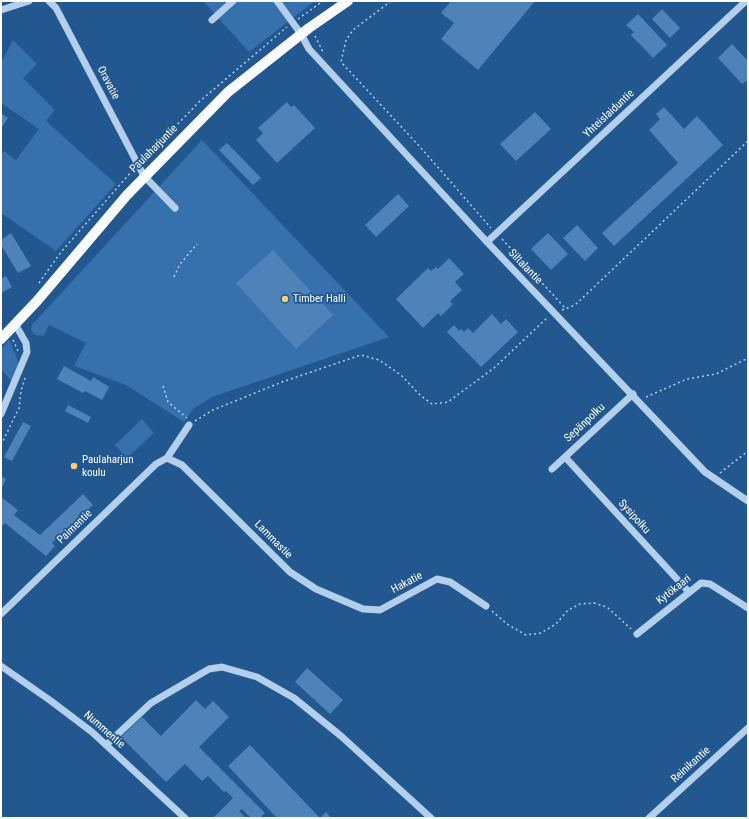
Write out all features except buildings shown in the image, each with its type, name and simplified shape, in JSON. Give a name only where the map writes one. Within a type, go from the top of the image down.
[{"type":"main road","name":"Paulaharjuntie","points":[[1,339],[144,176],[228,92],[305,31],[348,1]]},
{"type":"street","points":[[1,10],[29,1]]},
{"type":"street","name":"Oravatie","points":[[49,1],[56,8],[144,176],[175,208]]},
{"type":"street","points":[[212,20],[233,1]]},
{"type":"street","name":"Siltalantie","points":[[277,1],[305,31],[309,49],[487,242],[633,394],[705,472],[748,501]]},
{"type":"street","name":"Yhteislaiduntie","points":[[487,242],[746,1]]},
{"type":"street","points":[[1,414],[27,352],[26,343],[15,324]]},
{"type":"street","name":"Sepänpolku","points":[[552,469],[633,394]]},
{"type":"street","points":[[167,458],[188,425]]},
{"type":"street","name":"Sysipolku","points":[[565,457],[688,591]]},
{"type":"street","name":"Lammastie","points":[[167,458],[182,465],[290,572],[316,588],[363,609],[380,610]]},
{"type":"street","name":"Paimentie","points":[[1,614],[156,464],[167,458]]},
{"type":"street","name":"Hakatie","points":[[380,610],[437,579],[450,582],[486,606]]},
{"type":"street","name":"Kytökaari","points":[[637,634],[688,591],[701,583],[710,584],[748,608]]},
{"type":"street","name":"Nummentie","points":[[1,666],[52,701],[106,745],[185,818]]},
{"type":"street","points":[[106,745],[151,703],[209,669],[222,667],[257,677],[294,698],[341,736],[431,818]]},
{"type":"street","name":"Reinikantie","points":[[649,818],[748,728]]},
{"type":"path","points":[[391,1],[353,30],[346,40],[341,62],[421,148],[566,309]]},
{"type":"path","points":[[300,17],[305,31],[320,43],[324,54]]},
{"type":"path","points":[[163,386],[168,402],[184,414],[188,420],[188,425],[213,410],[282,382],[361,355],[380,360],[401,375],[420,395],[432,404],[448,402],[494,368],[548,317],[554,313],[575,305],[748,141]]},
{"type":"path","points":[[174,277],[180,264],[197,244]]},
{"type":"path","points":[[646,397],[687,379],[716,374],[748,358]]},
{"type":"path","points":[[720,473],[748,451]]},
{"type":"path","points":[[715,470],[725,476]]},
{"type":"path","points":[[486,606],[507,624],[526,635],[542,633],[556,624],[568,610],[580,604],[594,603],[607,607],[637,634]]},
{"type":"shaded area","points":[[203,1],[315,1],[249,52]]},
{"type":"shaded area","points":[[13,40],[37,64],[23,78],[55,110],[46,121],[116,184],[56,251],[1,213],[1,155],[4,151],[16,160],[39,129],[1,103],[1,63]]},
{"type":"shaded area","points":[[202,140],[389,337],[212,397],[193,409],[184,422],[126,385],[74,366],[86,343],[49,325],[44,336],[35,335],[31,330],[32,325]]},
{"type":"shaded area","points":[[9,340],[19,363],[12,382],[1,369],[1,349]]},
{"type":"shaded area","points":[[142,419],[154,433],[127,458],[115,445]]},
{"type":"place","name":"Timber Halli","points":[[285,299]]},
{"type":"place","name":"Paulaharjun koulu","points":[[74,466]]}]
